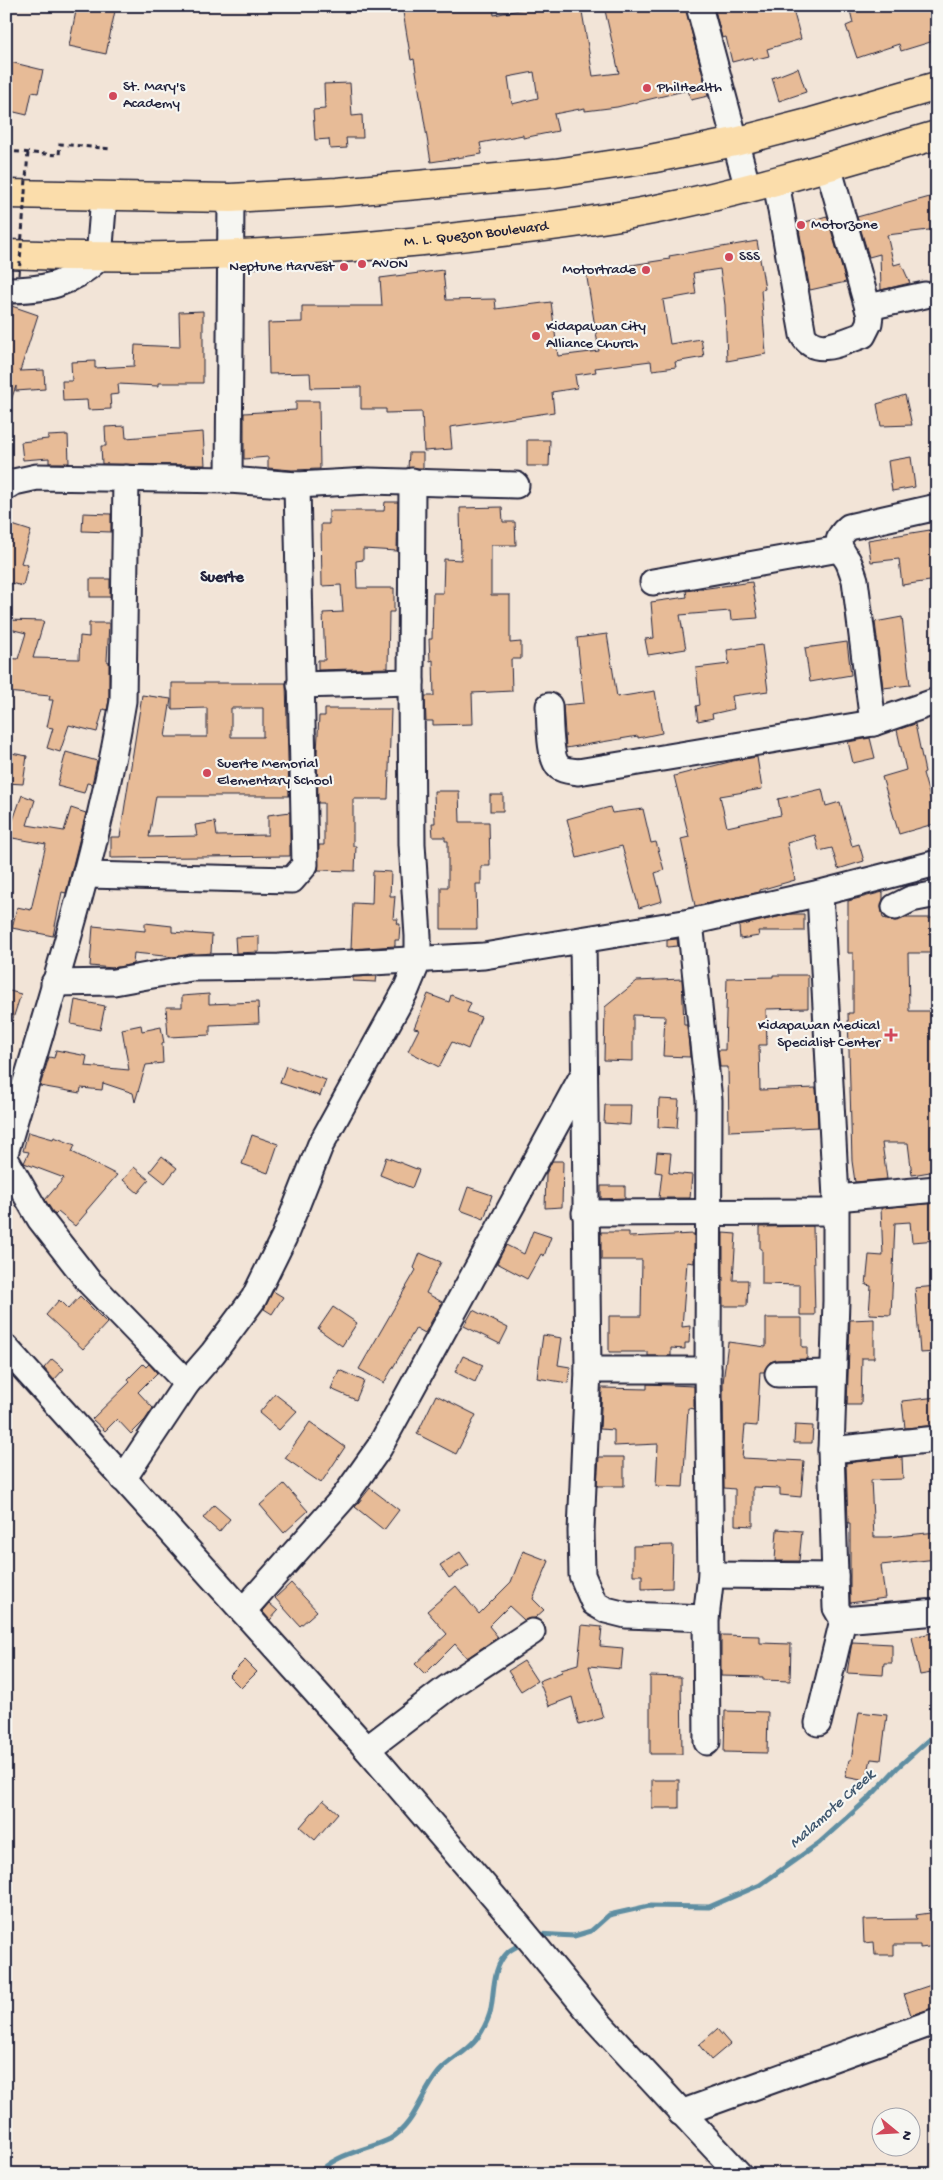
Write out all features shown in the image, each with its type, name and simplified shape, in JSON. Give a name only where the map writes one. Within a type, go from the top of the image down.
[{"type":"highway","points":[[6,194],[231,198],[337,192],[555,173],[650,159],[735,142],[937,86]]},
{"type":"highway","name":"M. L. Quezon Boulevard","points":[[10,273],[99,258],[231,255],[442,240],[554,226],[656,209],[748,189],[937,135]]},
{"type":"street","points":[[699,6],[748,189]]},
{"type":"street","points":[[776,182],[804,335],[806,340],[812,345],[824,347],[863,335],[869,323],[868,307],[828,166]]},
{"type":"street","points":[[10,273],[49,287],[74,279],[99,258],[104,196]]},
{"type":"street","points":[[229,480],[231,198]]},
{"type":"street","points":[[868,307],[925,296]]},
{"type":"street","points":[[6,487],[14,482],[37,477],[229,480],[297,485],[369,481],[516,485]]},
{"type":"street","points":[[6,1150],[86,875],[123,701],[126,478]]},
{"type":"street","points":[[123,1479],[187,1384],[254,1298],[284,1237],[320,1146],[406,990],[418,961],[412,844],[410,682],[412,481]]},
{"type":"street","points":[[86,875],[292,880],[305,865],[297,485]]},
{"type":"street","points":[[873,723],[855,580],[849,563],[839,549],[840,538],[849,527],[937,507]]},
{"type":"street","points":[[653,582],[839,549]]},
{"type":"street","points":[[300,685],[410,682]]},
{"type":"street","points":[[549,706],[554,759],[559,767],[578,772],[873,723],[937,701]]},
{"type":"street","points":[[54,984],[114,982],[191,968],[279,968],[484,956],[690,922],[820,893],[937,863]]},
{"type":"street","points":[[818,1724],[843,1620],[836,1608],[831,1450],[836,1301],[835,1205],[820,893]]},
{"type":"street","points":[[895,907],[911,899],[937,894]]},
{"type":"street","points":[[690,922],[709,1100],[708,1370],[711,1575],[706,1618],[707,1742]]},
{"type":"street","points":[[582,940],[588,1370],[581,1531],[582,1575],[594,1603],[606,1610],[626,1615],[706,1618]]},
{"type":"street","points":[[243,1611],[344,1496],[379,1448],[583,1074]]},
{"type":"street","points":[[6,1160],[40,1219],[90,1283],[187,1384]]},
{"type":"street","points":[[585,1213],[710,1212],[835,1205],[937,1189]]},
{"type":"street","points":[[6,1348],[367,1749],[518,1925],[596,2020],[739,2174]]},
{"type":"street","points":[[588,1370],[708,1370]]},
{"type":"street","points":[[778,1374],[833,1373]]},
{"type":"street","points":[[831,1450],[937,1439]]},
{"type":"street","points":[[711,1575],[835,1576]]},
{"type":"street","points":[[843,1620],[937,1612]]},
{"type":"street","points":[[367,1749],[447,1688],[532,1632]]},
{"type":"street","points":[[681,2113],[937,2021]]},
{"type":"path","points":[[6,151],[59,155],[60,144],[112,149]]},
{"type":"path","points":[[10,273],[28,152]]},
{"type":"building","points":[[77,6],[116,6],[106,54],[69,46]]},
{"type":"building","points":[[402,6],[446,6],[447,10],[493,6],[494,15],[539,6],[581,6],[593,76],[619,73],[604,6],[685,6],[708,96],[691,100],[688,90],[617,107],[585,111],[585,108],[554,114],[558,131],[523,138],[523,135],[480,143],[482,154],[431,162],[414,59],[411,60]],"holes":[[[534,72],[538,98],[512,104],[508,77]]]},
{"type":"building","points":[[714,6],[792,6],[801,39],[767,49],[769,56],[753,60],[752,57],[732,62],[726,37],[722,38]]},
{"type":"building","points":[[849,6],[937,6],[937,40],[901,51],[899,44],[857,58],[846,26],[853,23]]},
{"type":"building","points":[[6,61],[43,70],[38,93],[32,92],[27,115],[6,110]]},
{"type":"building","points":[[798,68],[806,92],[779,101],[772,78]]},
{"type":"building","points":[[350,83],[352,116],[362,115],[363,138],[346,138],[347,148],[330,149],[329,139],[315,140],[313,110],[325,109],[324,84]]},
{"type":"building","points":[[937,195],[937,229],[887,235],[894,265],[901,263],[910,283],[881,290],[880,254],[869,257],[857,217]]},
{"type":"building","points":[[827,216],[846,282],[810,290],[798,224]]},
{"type":"building","points":[[757,241],[765,289],[761,290],[766,354],[727,361],[725,305],[720,269],[693,273],[696,294],[663,300],[670,344],[701,339],[704,357],[675,362],[676,367],[652,370],[651,361],[595,368],[596,372],[575,375],[577,388],[552,392],[554,412],[450,427],[452,449],[424,451],[422,412],[386,413],[386,409],[361,409],[361,387],[311,388],[310,373],[269,374],[268,323],[302,322],[302,306],[382,306],[380,278],[443,270],[446,300],[495,299],[496,309],[551,302],[558,356],[599,351],[586,272],[670,259],[669,256]]},
{"type":"building","points":[[6,304],[38,315],[20,371],[44,370],[45,389],[16,391],[16,386],[9,406],[6,406]]},
{"type":"building","points":[[203,311],[203,383],[158,383],[158,386],[118,384],[119,394],[110,395],[111,409],[88,410],[87,400],[63,401],[62,381],[72,381],[71,362],[95,361],[95,368],[134,366],[135,345],[180,347],[179,312]]},
{"type":"building","points":[[905,395],[912,425],[881,426],[877,404]]},
{"type":"building","points":[[296,401],[319,401],[320,469],[292,470],[268,468],[268,457],[244,459],[244,413],[296,410]]},
{"type":"building","points":[[125,426],[126,438],[203,432],[205,465],[102,464],[101,446],[106,446],[105,427]]},
{"type":"building","points":[[68,435],[69,463],[49,463],[49,458],[23,460],[21,442],[48,439],[48,436]]},
{"type":"building","points":[[527,440],[550,440],[549,466],[527,466]]},
{"type":"building","points":[[409,453],[423,453],[423,468],[408,468]]},
{"type":"building","points":[[911,457],[915,487],[892,491],[888,461]]},
{"type":"building","points":[[385,502],[398,502],[397,551],[363,549],[363,560],[356,561],[357,588],[394,588],[394,612],[389,612],[388,668],[318,670],[318,660],[325,660],[323,613],[343,612],[341,585],[322,586],[321,524],[329,524],[329,511],[384,511]]},
{"type":"building","points":[[502,507],[503,522],[515,522],[516,545],[491,545],[491,595],[510,595],[510,643],[521,642],[521,659],[511,659],[512,691],[472,693],[473,724],[433,725],[433,721],[426,721],[425,696],[434,696],[433,660],[430,661],[429,639],[432,639],[433,593],[443,593],[444,559],[461,560],[460,508]]},
{"type":"building","points":[[83,513],[111,514],[111,532],[82,531]]},
{"type":"building","points":[[6,523],[31,531],[21,563],[28,565],[23,586],[6,582]]},
{"type":"building","points":[[930,530],[937,580],[902,585],[899,559],[871,562],[868,540]]},
{"type":"building","points":[[90,579],[110,579],[110,597],[90,597]]},
{"type":"building","points":[[752,582],[758,618],[731,620],[730,611],[680,615],[686,649],[648,655],[645,639],[654,638],[651,602],[687,597],[686,591]]},
{"type":"building","points":[[902,617],[910,685],[883,688],[875,622]]},
{"type":"building","points":[[6,620],[44,621],[33,658],[79,659],[80,636],[89,637],[89,623],[109,623],[107,661],[109,662],[109,700],[107,710],[103,709],[97,732],[69,725],[60,752],[47,748],[53,728],[47,727],[53,700],[49,700],[50,696],[6,692],[6,658],[18,659],[26,633],[6,628]]},
{"type":"building","points":[[607,634],[617,697],[655,691],[662,733],[566,748],[563,705],[584,703],[577,638]]},
{"type":"building","points":[[847,642],[851,675],[810,682],[805,648]]},
{"type":"building","points":[[762,645],[768,691],[732,696],[734,709],[712,714],[713,718],[698,721],[696,706],[700,705],[696,668],[729,664],[727,650]]},
{"type":"building","points":[[172,683],[286,683],[289,796],[156,796],[149,837],[197,836],[195,825],[215,822],[217,836],[268,835],[268,815],[290,812],[290,856],[111,858],[111,837],[120,837],[142,695],[171,699],[165,737],[207,737],[207,708],[172,709]],"holes":[[[231,708],[263,708],[263,737],[231,737]]]},
{"type":"building","points":[[325,709],[391,709],[388,799],[353,799],[353,846],[356,846],[355,871],[318,870],[319,845],[324,845],[324,803],[318,803],[317,752],[319,716],[325,716]]},
{"type":"building","points":[[915,724],[925,772],[923,773],[937,823],[899,834],[882,777],[906,770],[897,730]]},
{"type":"building","points":[[870,738],[875,758],[853,763],[848,742]]},
{"type":"building","points":[[6,752],[27,756],[23,784],[6,783]]},
{"type":"building","points":[[66,752],[97,761],[92,784],[87,783],[84,793],[57,786]]},
{"type":"building","points":[[757,757],[762,789],[720,796],[727,827],[781,815],[778,799],[822,789],[826,806],[840,802],[852,846],[859,844],[864,861],[838,869],[832,848],[819,851],[815,835],[787,843],[795,880],[760,890],[760,892],[695,906],[681,839],[689,837],[674,776]]},
{"type":"building","points":[[434,791],[459,791],[460,822],[489,822],[490,866],[481,866],[481,884],[476,884],[477,929],[441,929],[441,887],[448,887],[448,841],[445,841],[445,837],[433,837],[432,823],[435,823]]},
{"type":"building","points":[[22,795],[35,800],[27,825],[64,831],[71,808],[86,813],[66,893],[62,892],[53,936],[12,928],[17,907],[31,910],[46,844],[7,837]]},
{"type":"building","points":[[490,795],[503,795],[503,811],[490,811]]},
{"type":"building","points":[[610,807],[612,813],[643,809],[651,843],[656,842],[664,870],[655,873],[662,901],[639,908],[622,846],[577,858],[567,819]]},
{"type":"building","points":[[373,871],[391,872],[390,896],[395,896],[393,919],[398,919],[397,924],[400,924],[399,940],[395,940],[395,946],[351,949],[353,903],[372,904]]},
{"type":"building","name":"Kidapawan Medical Specialist Center","points":[[883,892],[881,907],[883,918],[895,921],[905,918],[937,918],[937,953],[908,953],[909,1011],[937,1011],[937,1125],[933,1125],[936,1171],[912,1175],[908,1143],[882,1143],[887,1179],[855,1182],[852,1161],[848,1013],[853,1013],[853,953],[848,953],[848,901]]},
{"type":"building","points":[[790,914],[804,914],[804,931],[758,931],[759,936],[740,939],[739,926]]},
{"type":"building","points":[[145,923],[172,926],[172,932],[212,935],[211,953],[174,957],[134,953],[133,964],[113,968],[90,966],[93,926],[145,931]]},
{"type":"building","points":[[259,936],[259,952],[236,953],[235,937]]},
{"type":"building","points":[[677,939],[678,946],[667,947],[667,940]]},
{"type":"building","points":[[773,975],[808,975],[808,1008],[766,1009],[767,1045],[759,1045],[760,1090],[816,1088],[818,1127],[729,1131],[728,1067],[720,1067],[718,1050],[725,1050],[727,978],[773,977]]},
{"type":"building","points":[[377,976],[376,982],[353,981],[353,977]]},
{"type":"building","points":[[682,979],[684,1025],[687,1025],[690,1057],[663,1056],[665,1016],[633,1015],[633,1061],[604,1060],[605,1007],[637,981]]},
{"type":"building","points":[[6,990],[21,994],[9,1031],[6,1031]]},
{"type":"building","points":[[209,994],[209,1004],[258,1002],[259,1023],[210,1025],[210,1035],[168,1037],[166,1007],[182,1007],[182,996]]},
{"type":"building","points":[[428,994],[449,1002],[451,995],[471,1003],[467,1012],[481,1017],[468,1049],[452,1042],[439,1067],[408,1051],[419,1029],[414,1028]]},
{"type":"building","points":[[75,1000],[105,1006],[100,1030],[71,1024]]},
{"type":"building","points":[[141,1025],[142,1031],[161,1027],[164,1043],[162,1044],[163,1063],[146,1065],[135,1102],[133,1093],[103,1083],[102,1090],[81,1088],[80,1093],[40,1086],[49,1057],[54,1058],[56,1050],[87,1056],[85,1066],[129,1070],[122,1029]]},
{"type":"building","points":[[286,1066],[326,1080],[320,1096],[280,1083]]},
{"type":"building","points":[[659,1099],[679,1100],[677,1128],[658,1127]]},
{"type":"building","points":[[605,1105],[631,1105],[630,1125],[604,1123]]},
{"type":"building","points":[[28,1132],[53,1139],[54,1137],[75,1145],[72,1152],[117,1175],[75,1226],[58,1212],[55,1215],[45,1200],[64,1178],[24,1163],[29,1152],[23,1151]]},
{"type":"building","points":[[252,1135],[278,1144],[268,1173],[242,1164]]},
{"type":"building","points":[[657,1152],[671,1153],[669,1173],[692,1175],[690,1198],[659,1198],[662,1173],[655,1172]]},
{"type":"building","points":[[162,1156],[177,1168],[165,1183],[150,1171]]},
{"type":"building","points":[[386,1157],[419,1170],[412,1188],[380,1175]]},
{"type":"building","points":[[552,1161],[563,1161],[562,1207],[545,1208],[546,1174]]},
{"type":"building","points":[[134,1167],[149,1180],[138,1193],[123,1180]]},
{"type":"building","points":[[601,1186],[625,1186],[625,1198],[601,1199]]},
{"type":"building","points":[[468,1187],[492,1195],[484,1219],[460,1210]]},
{"type":"building","points":[[937,1203],[937,1240],[912,1242],[910,1222],[895,1223],[891,1315],[869,1314],[871,1286],[866,1285],[869,1255],[883,1256],[881,1208]]},
{"type":"building","points":[[813,1226],[815,1315],[800,1315],[800,1285],[762,1284],[760,1227]]},
{"type":"building","points":[[533,1231],[551,1237],[544,1256],[541,1254],[527,1279],[497,1263],[506,1245],[524,1254]]},
{"type":"building","points":[[601,1232],[629,1232],[629,1237],[694,1234],[694,1263],[687,1262],[682,1327],[690,1326],[689,1343],[685,1343],[685,1349],[671,1348],[671,1356],[648,1356],[648,1352],[609,1352],[609,1316],[641,1316],[642,1260],[601,1260]]},
{"type":"building","points":[[723,1233],[736,1234],[733,1280],[748,1280],[747,1306],[723,1306]]},
{"type":"building","points":[[420,1253],[441,1262],[426,1293],[442,1302],[425,1333],[416,1328],[384,1383],[359,1369],[416,1270],[414,1268]]},
{"type":"building","points":[[937,1286],[937,1352],[920,1353],[915,1288]]},
{"type":"building","points":[[273,1291],[283,1297],[272,1314],[264,1309]]},
{"type":"building","points":[[80,1296],[107,1323],[83,1349],[46,1315],[59,1300],[68,1309]]},
{"type":"building","points":[[333,1307],[357,1323],[342,1346],[318,1329]]},
{"type":"building","points":[[473,1310],[508,1328],[500,1344],[464,1326]]},
{"type":"building","points":[[766,1318],[802,1318],[802,1347],[807,1347],[807,1359],[777,1360],[770,1362],[764,1372],[760,1372],[757,1426],[745,1425],[742,1458],[804,1461],[801,1497],[780,1495],[780,1488],[753,1487],[753,1526],[735,1525],[735,1489],[724,1488],[723,1383],[728,1342],[766,1347]]},
{"type":"building","points":[[874,1319],[874,1358],[862,1358],[861,1405],[847,1405],[850,1320]]},
{"type":"building","points":[[543,1335],[562,1338],[558,1365],[570,1367],[568,1383],[537,1378]]},
{"type":"building","points":[[463,1356],[483,1365],[475,1382],[455,1372]]},
{"type":"building","points":[[52,1359],[64,1369],[54,1380],[44,1368]]},
{"type":"building","points":[[143,1364],[146,1367],[149,1364],[157,1373],[138,1392],[153,1408],[145,1420],[131,1434],[117,1419],[105,1431],[92,1419],[130,1382],[128,1379]]},
{"type":"building","points":[[339,1370],[364,1381],[356,1400],[331,1389]]},
{"type":"building","points":[[647,1384],[694,1386],[694,1409],[688,1408],[683,1487],[656,1486],[658,1444],[614,1446],[614,1430],[600,1429],[602,1388],[647,1389]]},
{"type":"building","points":[[275,1394],[297,1411],[279,1430],[259,1413]]},
{"type":"building","points":[[436,1395],[476,1415],[456,1454],[417,1434]]},
{"type":"building","points":[[937,1397],[937,1425],[905,1428],[902,1401]]},
{"type":"building","points":[[310,1422],[345,1447],[321,1483],[285,1458]]},
{"type":"building","points":[[795,1425],[813,1426],[812,1443],[794,1443]]},
{"type":"building","points":[[599,1457],[624,1457],[624,1486],[597,1486]]},
{"type":"building","points":[[902,1457],[903,1479],[871,1480],[874,1537],[937,1532],[937,1559],[881,1565],[885,1598],[850,1603],[850,1523],[848,1523],[846,1463]]},
{"type":"building","points":[[284,1484],[308,1511],[284,1533],[260,1505]]},
{"type":"building","points":[[370,1488],[399,1510],[384,1530],[355,1507]]},
{"type":"building","points":[[214,1505],[230,1519],[219,1532],[203,1518]]},
{"type":"building","points":[[777,1529],[802,1531],[799,1561],[775,1561]]},
{"type":"building","points":[[673,1545],[672,1588],[642,1589],[642,1575],[633,1575],[633,1546]]},
{"type":"building","points":[[523,1551],[549,1561],[533,1599],[544,1610],[535,1618],[524,1620],[509,1606],[489,1626],[498,1637],[467,1658],[455,1644],[425,1674],[415,1664],[447,1634],[427,1611],[456,1586],[479,1614],[511,1582]]},
{"type":"building","points":[[460,1552],[469,1565],[449,1578],[440,1565]]},
{"type":"building","points":[[291,1583],[317,1611],[300,1626],[275,1598]]},
{"type":"building","points":[[269,1603],[278,1611],[270,1620],[262,1611]]},
{"type":"building","points":[[582,1625],[602,1627],[600,1646],[623,1648],[621,1669],[589,1666],[603,1718],[579,1725],[572,1697],[549,1706],[539,1681],[562,1672],[561,1669],[578,1664]]},
{"type":"building","points":[[937,1632],[937,1672],[920,1675],[912,1637]]},
{"type":"building","points":[[721,1635],[760,1636],[760,1643],[791,1644],[790,1681],[763,1680],[763,1677],[721,1676]]},
{"type":"building","points":[[852,1642],[892,1644],[892,1663],[884,1663],[883,1675],[847,1673]]},
{"type":"building","points":[[245,1660],[257,1672],[241,1688],[229,1676]]},
{"type":"building","points":[[524,1661],[537,1681],[521,1691],[508,1671]]},
{"type":"building","points":[[650,1676],[681,1677],[682,1754],[650,1754]]},
{"type":"building","points":[[725,1711],[768,1712],[767,1753],[724,1752]]},
{"type":"building","points":[[859,1712],[887,1715],[881,1760],[871,1759],[866,1781],[845,1777],[849,1760],[851,1760]]},
{"type":"building","points":[[652,1780],[679,1780],[679,1808],[652,1808]]},
{"type":"building","points":[[323,1800],[338,1813],[315,1840],[300,1827]]},
{"type":"building","points":[[937,1912],[937,1946],[920,1948],[920,1945],[894,1945],[894,1955],[875,1955],[874,1942],[864,1943],[863,1920],[917,1919],[916,1915]]},
{"type":"building","points":[[937,1983],[937,2007],[911,2015],[904,1994]]},
{"type":"building","points":[[717,2029],[730,2044],[711,2060],[699,2045]]},
{"type":"waterway","name":"Malamote Creek","points":[[537,1934],[574,1936],[591,1931],[609,1915],[649,1906],[709,1907],[760,1885],[819,1843],[937,1732]]},
{"type":"waterway","name":"Malamote Creek","points":[[319,2174],[324,2167],[341,2157],[382,2143],[399,2133],[406,2126],[439,2072],[472,2045],[480,2034],[490,2013],[494,1981],[499,1965],[508,1952],[521,1944]]},
{"type":"place","name":"PhilHealth","points":[[647,88]]},
{"type":"place","name":"St. Mary's Academy","points":[[113,96]]},
{"type":"place","name":"Motorzone","points":[[801,225]]},
{"type":"place","name":"SSS","points":[[729,257]]},
{"type":"place","name":"AVON","points":[[362,264]]},
{"type":"place","name":"Neptune Harvest","points":[[344,267]]},
{"type":"place","name":"Motortrade","points":[[646,270]]},
{"type":"place","name":"Kidapawan City Alliance Church","points":[[536,336]]},
{"type":"place","name":"Suerte Memorial Elementary School","points":[[207,773]]},
{"type":"place","name":"Kidapawan Medical Specialist Center","points":[[891,1035]]},
{"type":"district","name":"Suerte","points":[[222,578]]}]
